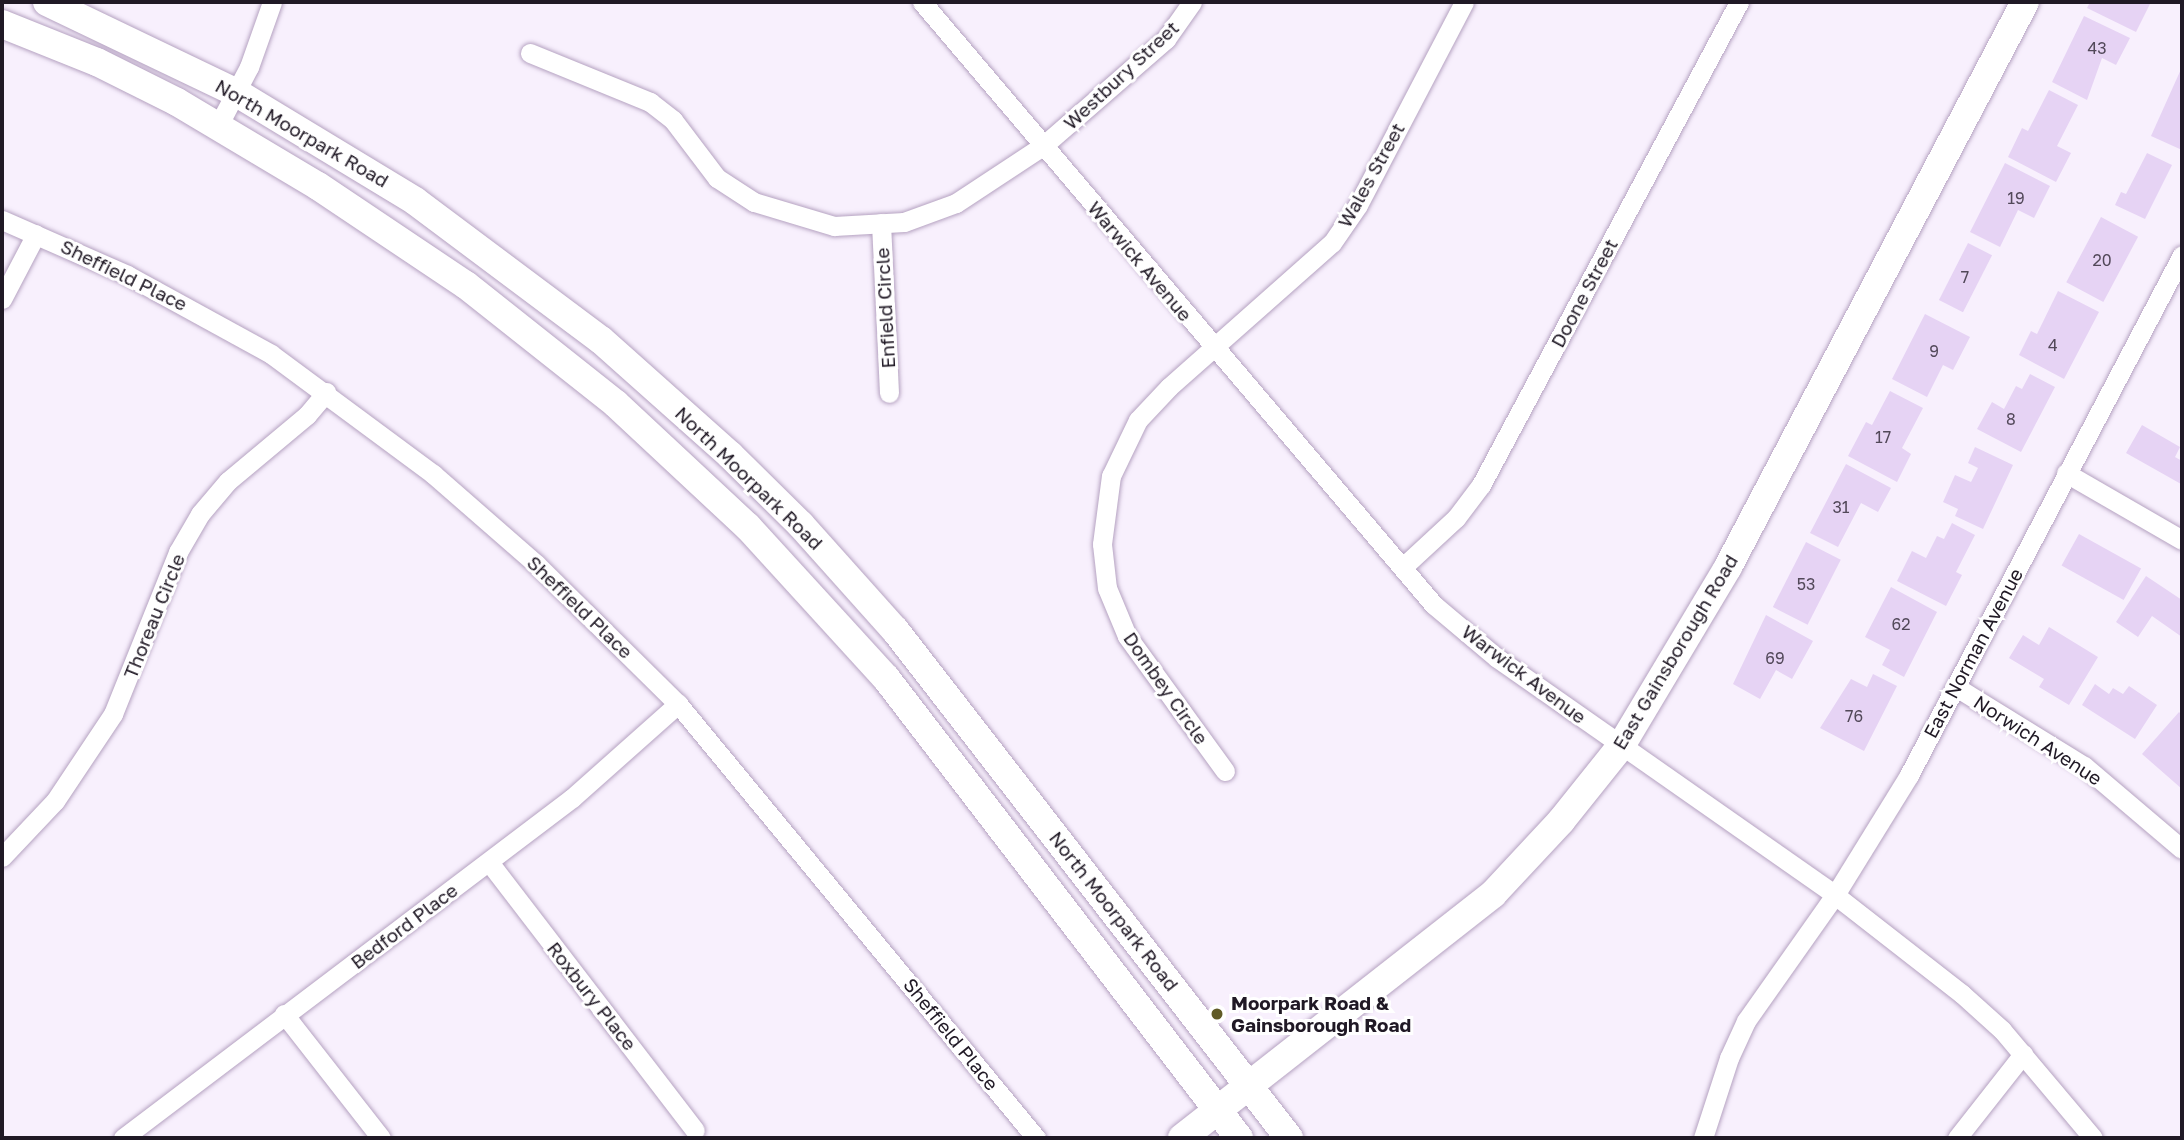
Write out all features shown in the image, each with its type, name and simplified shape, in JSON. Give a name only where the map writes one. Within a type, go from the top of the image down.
[{"type":"main road","name":"North Moorpark Road","points":[[47,2],[237,93],[415,201],[512,270],[601,340],[766,490],[895,630],[1289,1138]]},
{"type":"main road","name":"East Gainsborough Road","points":[[1182,1138],[1251,1088],[1493,894],[1553,831],[1621,746],[1728,567],[2025,2]]},
{"type":"main road","name":"North Moorpark Road","points":[[2,24],[97,62],[218,126],[401,240],[527,331],[617,404],[748,527],[886,678],[1239,1138]]},
{"type":"street","points":[[218,126],[237,93],[272,2]]},
{"type":"street","name":"Warwick Avenue","points":[[922,2],[1213,349],[1296,438],[1434,605],[1497,659],[1835,895],[1984,1013],[2023,1054],[2093,1138]]},
{"type":"street","name":"Westbury Street","points":[[530,52],[650,102],[673,120],[717,177],[743,197],[834,226],[904,222],[956,203],[1044,145],[1166,39],[1192,2]]},
{"type":"street","name":"Wales Street","points":[[1213,349],[1332,243],[1358,205],[1464,2]]},
{"type":"street","name":"Doone Street","points":[[1404,566],[1456,518],[1481,485],[1739,2]]},
{"type":"street","name":"Sheffield Place","points":[[2,220],[208,316],[326,392],[433,474],[536,564],[678,704],[1036,1138]]},
{"type":"street","name":"Enfield Circle","points":[[881,223],[889,393]]},
{"type":"street","points":[[2,299],[36,234]]},
{"type":"street","name":"East Norman Avenue","points":[[1703,1138],[1728,1058],[1746,1021],[1835,895],[1956,687],[2182,255]]},
{"type":"street","name":"Dombey Circle","points":[[1213,349],[1138,420],[1119,452],[1104,509],[1102,544],[1107,587],[1127,636],[1225,771]]},
{"type":"street","name":"Thoreau Circle","points":[[2,857],[55,801],[113,714],[178,552],[201,514],[228,481],[307,415],[326,392]]},
{"type":"street","points":[[2066,473],[2182,540]]},
{"type":"street","name":"Norwich Avenue","points":[[1956,687],[2084,766],[2182,849]]},
{"type":"street","name":"Bedford Place","points":[[123,1138],[572,798],[678,704]]},
{"type":"street","name":"Roxbury Place","points":[[489,862],[695,1130]]},
{"type":"street","points":[[284,1014],[381,1138]]},
{"type":"street","points":[[1957,1138],[2023,1054]]},
{"type":"building","points":[[2090,2],[2150,4],[2136,32],[2087,8]]},
{"type":"building","points":[[2084,16],[2130,38],[2116,65],[2102,58],[2087,100],[2052,82]]},
{"type":"building","points":[[2182,67],[2182,150],[2151,136]]},
{"type":"building","points":[[2049,90],[2078,105],[2057,146],[2071,153],[2056,182],[2008,157],[2022,128],[2028,131]]},
{"type":"building","points":[[2147,153],[2172,165],[2145,219],[2115,205],[2121,192],[2126,194]]},
{"type":"building","points":[[2005,163],[2050,186],[2034,218],[2018,210],[2000,247],[1970,232]]},
{"type":"building","points":[[2101,217],[2138,237],[2103,302],[2066,282]]},
{"type":"building","points":[[1968,243],[1992,255],[1963,312],[1939,300]]},
{"type":"building","points":[[2058,291],[2099,312],[2064,379],[2019,355],[2031,331],[2037,334]]},
{"type":"building","points":[[1925,314],[1970,337],[1953,370],[1943,365],[1927,397],[1892,379]]},
{"type":"building","points":[[2030,374],[2055,387],[2021,452],[1977,429],[1992,402],[2004,409],[2016,386],[2022,389]]},
{"type":"building","points":[[1890,391],[1923,408],[1902,448],[1911,454],[1897,482],[1848,456],[1866,422],[1872,425]]},
{"type":"building","points":[[2142,425],[2180,447],[2175,457],[2182,461],[2181,484],[2126,453]]},
{"type":"building","points":[[1975,447],[2013,465],[1983,529],[1955,516],[1958,509],[1943,502],[1955,475],[1971,482],[1978,468],[1968,463]]},
{"type":"building","points":[[1846,464],[1891,488],[1878,512],[1861,503],[1838,547],[1810,533]]},
{"type":"building","points":[[1952,523],[1975,535],[1956,572],[1962,575],[1946,606],[1897,581],[1912,551],[1926,558],[1937,536],[1944,539]]},
{"type":"building","points":[[2079,534],[2141,568],[2124,600],[2062,565]]},
{"type":"building","points":[[1806,542],[1841,560],[1808,625],[1773,607]]},
{"type":"building","points":[[2146,576],[2182,600],[2182,637],[2152,616],[2138,637],[2116,622]]},
{"type":"building","points":[[1891,587],[1937,612],[1904,677],[1882,665],[1890,650],[1865,637]]},
{"type":"building","points":[[1766,615],[1813,641],[1792,679],[1776,670],[1760,699],[1733,684]]},
{"type":"building","points":[[2049,627],[2098,657],[2069,705],[2039,687],[2044,679],[2009,658],[2023,635],[2039,645]]},
{"type":"building","points":[[1873,674],[1897,686],[1864,751],[1820,728],[1851,679],[1867,687]]},
{"type":"building","points":[[2095,684],[2109,694],[2113,688],[2123,694],[2129,686],[2157,705],[2135,739],[2082,705]]},
{"type":"building","points":[[2179,712],[2182,715],[2182,789],[2142,754]]},
{"type":"place","name":"Moorpark Road & Gainsborough Road","points":[[1217,1014]]}]
